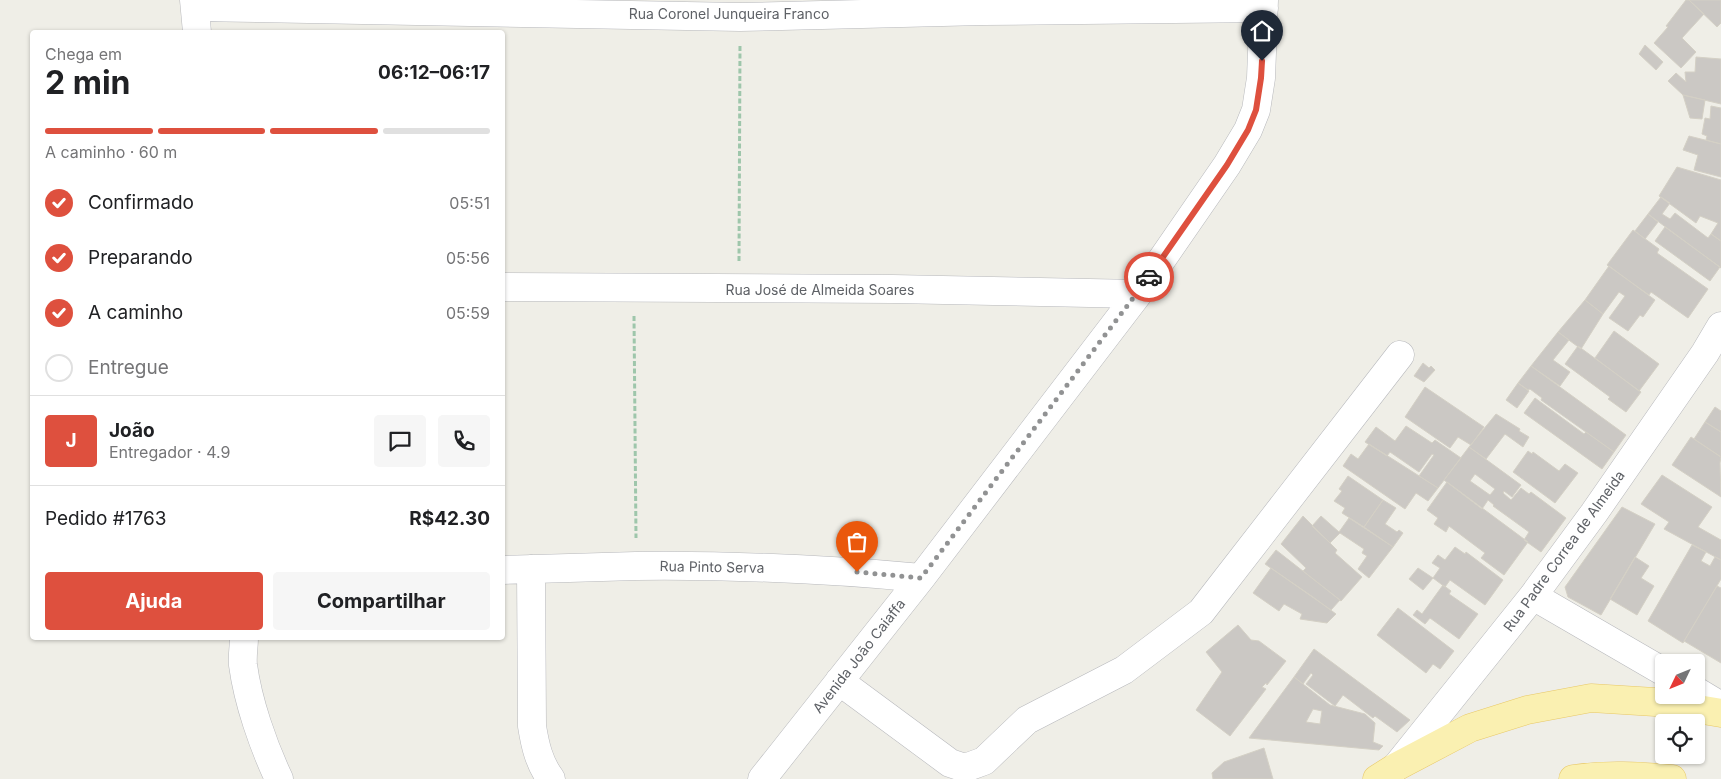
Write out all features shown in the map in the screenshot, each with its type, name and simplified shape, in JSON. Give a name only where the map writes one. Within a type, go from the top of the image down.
[{"type":"main road","points":[[1387,773],[1470,728],[1527,710],[1591,698],[1655,702],[1721,713]]},
{"type":"main road","points":[[1573,779],[1620,775],[1672,779]]},
{"type":"street","name":"Rua Coronel Junqueira Franco","points":[[195,13],[740,17],[778,8],[1264,4]]},
{"type":"street","name":"Avenida João Caiaffa","points":[[762,779],[921,578],[1138,294],[1227,165],[1248,130],[1256,110],[1261,78],[1264,4]]},
{"type":"street","name":"Rua José de Almeida Soares","points":[[505,287],[743,290],[894,289],[1138,294]]},
{"type":"street","name":"Rua Padre Correa de Almeida","points":[[1387,773],[1533,596],[1600,505],[1705,353],[1721,326]]},
{"type":"street","points":[[840,681],[950,763],[965,768],[984,761],[1027,720],[1124,670],[1202,612],[1400,354]]},
{"type":"street","name":"Rua Pinto Serva","points":[[505,570],[637,566],[841,570],[921,578]]},
{"type":"street","points":[[531,569],[532,726],[534,741],[543,768],[551,779]]},
{"type":"street","points":[[1533,596],[1655,667]]},
{"type":"street","points":[[244,640],[243,664],[262,742],[279,779]]},
{"type":"street","points":[[1705,696],[1721,706]]},
{"type":"path","points":[[740,17],[739,270],[743,290]]},
{"type":"path","points":[[632,288],[637,566]]},
{"type":"building","points":[[1686,0],[1689,0],[1704,14],[1682,38],[1696,52],[1681,68],[1654,43],[1668,27],[1666,26]]},
{"type":"building","points":[[1689,0],[1721,0],[1721,23],[1717,27]]},
{"type":"building","points":[[1645,45],[1663,62],[1656,70],[1639,54]]},
{"type":"building","points":[[1696,57],[1721,59],[1721,104],[1683,95],[1668,81],[1676,73],[1686,82],[1685,72],[1695,72]]},
{"type":"building","points":[[1683,95],[1705,100],[1702,119],[1690,118]]},
{"type":"building","points":[[1711,106],[1721,108],[1721,144],[1706,140],[1707,136],[1702,134],[1705,118],[1710,119]]},
{"type":"building","points":[[1689,136],[1721,144],[1721,177],[1694,170],[1698,155],[1683,150]]},
{"type":"building","points":[[1677,167],[1721,180],[1721,241],[1711,234],[1718,223],[1700,216],[1696,223],[1659,196]]},
{"type":"building","points":[[1661,197],[1670,203],[1662,214],[1670,219],[1675,213],[1708,238],[1711,234],[1721,241],[1721,268],[1648,214]]},
{"type":"building","points":[[1648,214],[1658,222],[1645,239],[1635,231]]},
{"type":"building","points":[[1665,227],[1720,267],[1710,281],[1655,241]]},
{"type":"building","points":[[1633,230],[1659,249],[1657,253],[1708,289],[1688,318],[1651,292],[1649,295],[1607,265]]},
{"type":"building","points":[[1609,266],[1655,300],[1643,317],[1640,315],[1628,331],[1609,318],[1625,296],[1619,292],[1603,314],[1585,300]]},
{"type":"building","points":[[1585,300],[1603,314],[1581,349],[1558,332]]},
{"type":"building","points":[[1614,331],[1659,364],[1639,391],[1595,358]]},
{"type":"building","points":[[1558,332],[1569,340],[1553,360],[1570,372],[1560,386],[1531,366]]},
{"type":"building","points":[[1578,346],[1641,392],[1626,412],[1608,399],[1610,397],[1565,364]]},
{"type":"building","points":[[1423,363],[1435,370],[1424,382],[1414,376]]},
{"type":"building","points":[[1531,366],[1626,435],[1614,452],[1541,400],[1542,398],[1530,389],[1528,390],[1518,383]]},
{"type":"building","points":[[1518,383],[1529,391],[1517,408],[1506,400]]},
{"type":"building","points":[[1425,387],[1484,427],[1471,445],[1458,437],[1450,448],[1405,417]]},
{"type":"building","points":[[1535,398],[1584,434],[1586,432],[1614,452],[1602,469],[1524,413]]},
{"type":"building","points":[[1715,407],[1721,411],[1721,432],[1705,422]]},
{"type":"building","points":[[1496,414],[1529,437],[1523,447],[1505,434],[1486,459],[1469,447]]},
{"type":"building","points":[[1705,422],[1721,432],[1721,457],[1694,439]]},
{"type":"building","points":[[1406,426],[1432,443],[1435,440],[1461,458],[1438,488],[1419,476],[1434,455],[1432,454],[1419,472],[1390,452],[1387,456],[1365,442],[1376,427],[1395,441]]},
{"type":"building","points":[[1691,437],[1721,457],[1721,497],[1672,465]]},
{"type":"building","points":[[1369,444],[1438,488],[1428,501],[1416,493],[1405,509],[1343,466],[1351,454],[1358,459]]},
{"type":"building","points":[[1469,447],[1521,485],[1512,497],[1504,491],[1503,493],[1511,500],[1521,488],[1529,494],[1531,492],[1566,518],[1541,552],[1524,540],[1529,532],[1493,506],[1488,500],[1482,509],[1444,480]],"holes":[[[1475,474],[1495,489],[1490,495],[1470,481]]]},
{"type":"building","points":[[1528,451],[1532,454],[1533,452],[1559,471],[1565,464],[1578,473],[1555,503],[1513,472]]},
{"type":"building","points":[[1662,475],[1712,507],[1698,527],[1721,540],[1721,560],[1664,529],[1669,522],[1641,504]]},
{"type":"building","points":[[1348,476],[1383,500],[1364,527],[1342,513],[1345,508],[1334,501],[1342,491],[1339,489]]},
{"type":"building","points":[[1447,482],[1528,542],[1504,575],[1481,558],[1485,553],[1449,526],[1446,532],[1434,524],[1438,518],[1427,510]]},
{"type":"building","points":[[1383,500],[1396,508],[1385,524],[1397,532],[1399,530],[1403,533],[1393,547],[1364,527]]},
{"type":"building","points":[[1622,507],[1655,524],[1601,615],[1568,597],[1565,587]]},
{"type":"building","points":[[1303,516],[1337,550],[1335,553],[1362,577],[1341,601],[1303,571],[1306,568],[1281,544]]},
{"type":"building","points":[[1321,516],[1339,532],[1349,518],[1393,547],[1369,578],[1358,569],[1367,556],[1362,553],[1364,549],[1340,533],[1330,543],[1312,526]]},
{"type":"building","points":[[1692,545],[1706,552],[1701,561],[1710,566],[1715,557],[1721,560],[1721,579],[1683,643],[1648,621]]},
{"type":"building","points":[[1455,547],[1465,554],[1466,552],[1503,580],[1485,605],[1450,580],[1445,587],[1433,578],[1440,568],[1432,563],[1438,555],[1445,560]]},
{"type":"building","points":[[1276,550],[1340,600],[1331,610],[1265,564]]},
{"type":"building","points":[[1635,557],[1649,566],[1641,578],[1654,586],[1637,615],[1610,599]]},
{"type":"building","points":[[1271,568],[1336,614],[1327,623],[1300,619],[1302,614],[1284,604],[1279,611],[1253,593]]},
{"type":"building","points":[[1418,568],[1433,578],[1423,590],[1409,579]]},
{"type":"building","points":[[1443,585],[1451,591],[1449,594],[1478,614],[1459,639],[1430,618],[1425,624],[1413,615],[1417,610],[1422,614]]},
{"type":"building","points":[[1717,586],[1721,588],[1721,663],[1684,641]]},
{"type":"building","points":[[1398,608],[1454,651],[1440,669],[1433,664],[1426,673],[1377,635]]},
{"type":"building","points":[[1238,625],[1251,640],[1259,641],[1286,661],[1267,685],[1266,683],[1262,687],[1266,689],[1230,736],[1196,710],[1222,672],[1206,652]]},
{"type":"building","points":[[1314,649],[1410,720],[1397,732],[1375,716],[1373,718],[1343,695],[1335,706],[1306,684],[1313,675],[1311,673],[1303,684],[1294,677]]},
{"type":"building","points":[[1294,677],[1330,705],[1365,714],[1375,723],[1373,742],[1383,746],[1379,750],[1249,738]],"holes":[[[1313,709],[1322,711],[1320,724],[1306,722]]]},
{"type":"building","points":[[1264,748],[1273,779],[1213,779],[1212,773],[1224,762]]},
{"type":"way so far","points":[[857,572],[921,578],[1149,277]]},
{"type":"route","points":[[1149,277],[1227,165],[1248,130],[1256,110],[1262,61]]}]
